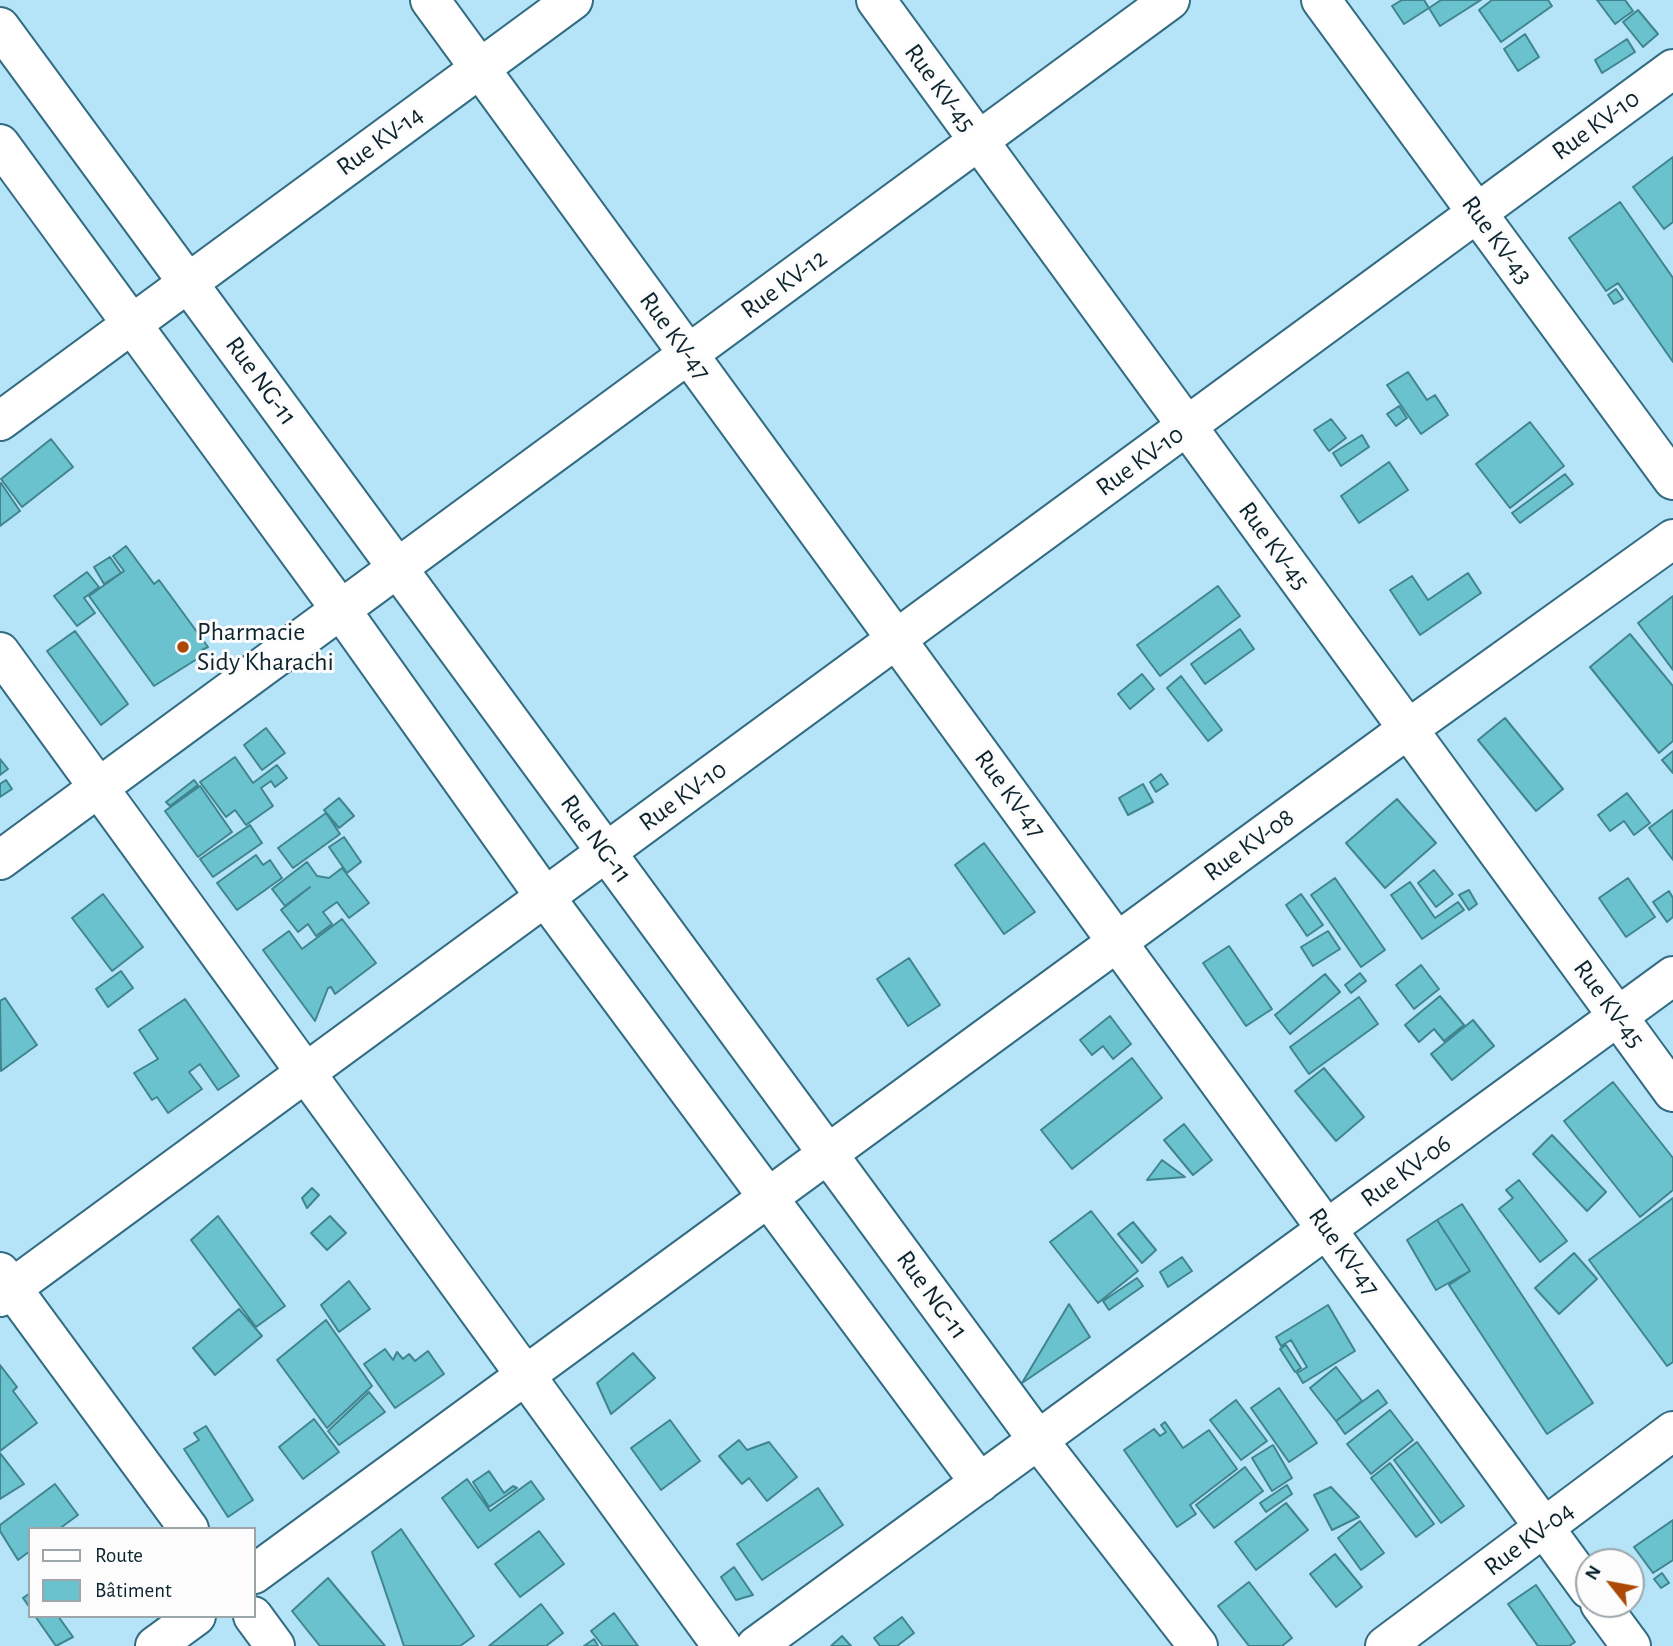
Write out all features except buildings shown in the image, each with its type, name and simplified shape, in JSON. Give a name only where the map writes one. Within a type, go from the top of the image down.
[{"type":"street","name":"Rue KV-47","points":[[430,0],[1575,1570]]},
{"type":"street","name":"Rue KV-14","points":[[0,421],[573,0]]},
{"type":"street","name":"Rue KV-45","points":[[876,0],[1673,1092]]},
{"type":"street","name":"Rue KV-12","points":[[0,860],[1170,0]]},
{"type":"street","name":"Rue KV-43","points":[[1321,0],[1673,480]]},
{"type":"street","name":"Rue NG-11","points":[[0,27],[1038,1440],[1198,1646]]},
{"type":"street","name":"Rue KV-10","points":[[4,1286],[306,1073],[1673,69]]},
{"type":"street","points":[[0,144],[341,610],[545,897],[770,1195],[980,1483]]},
{"type":"street","name":"Rue KV-08","points":[[256,1573],[1117,941],[1673,539]]},
{"type":"street","points":[[0,652],[722,1646]]},
{"type":"street","name":"Rue KV-06","points":[[756,1646],[1673,976]]},
{"type":"street","points":[[4,1286],[187,1527]]},
{"type":"street","name":"Rue KV-04","points":[[1385,1646],[1673,1431]]},
{"type":"street","points":[[155,1646],[193,1618]]},
{"type":"street","points":[[254,1618],[275,1646]]},
{"type":"street","points":[[1610,1618],[1631,1646]]},
{"type":"place","name":"Pharmacie Sidy Kharachi","points":[[183,647]]}]
